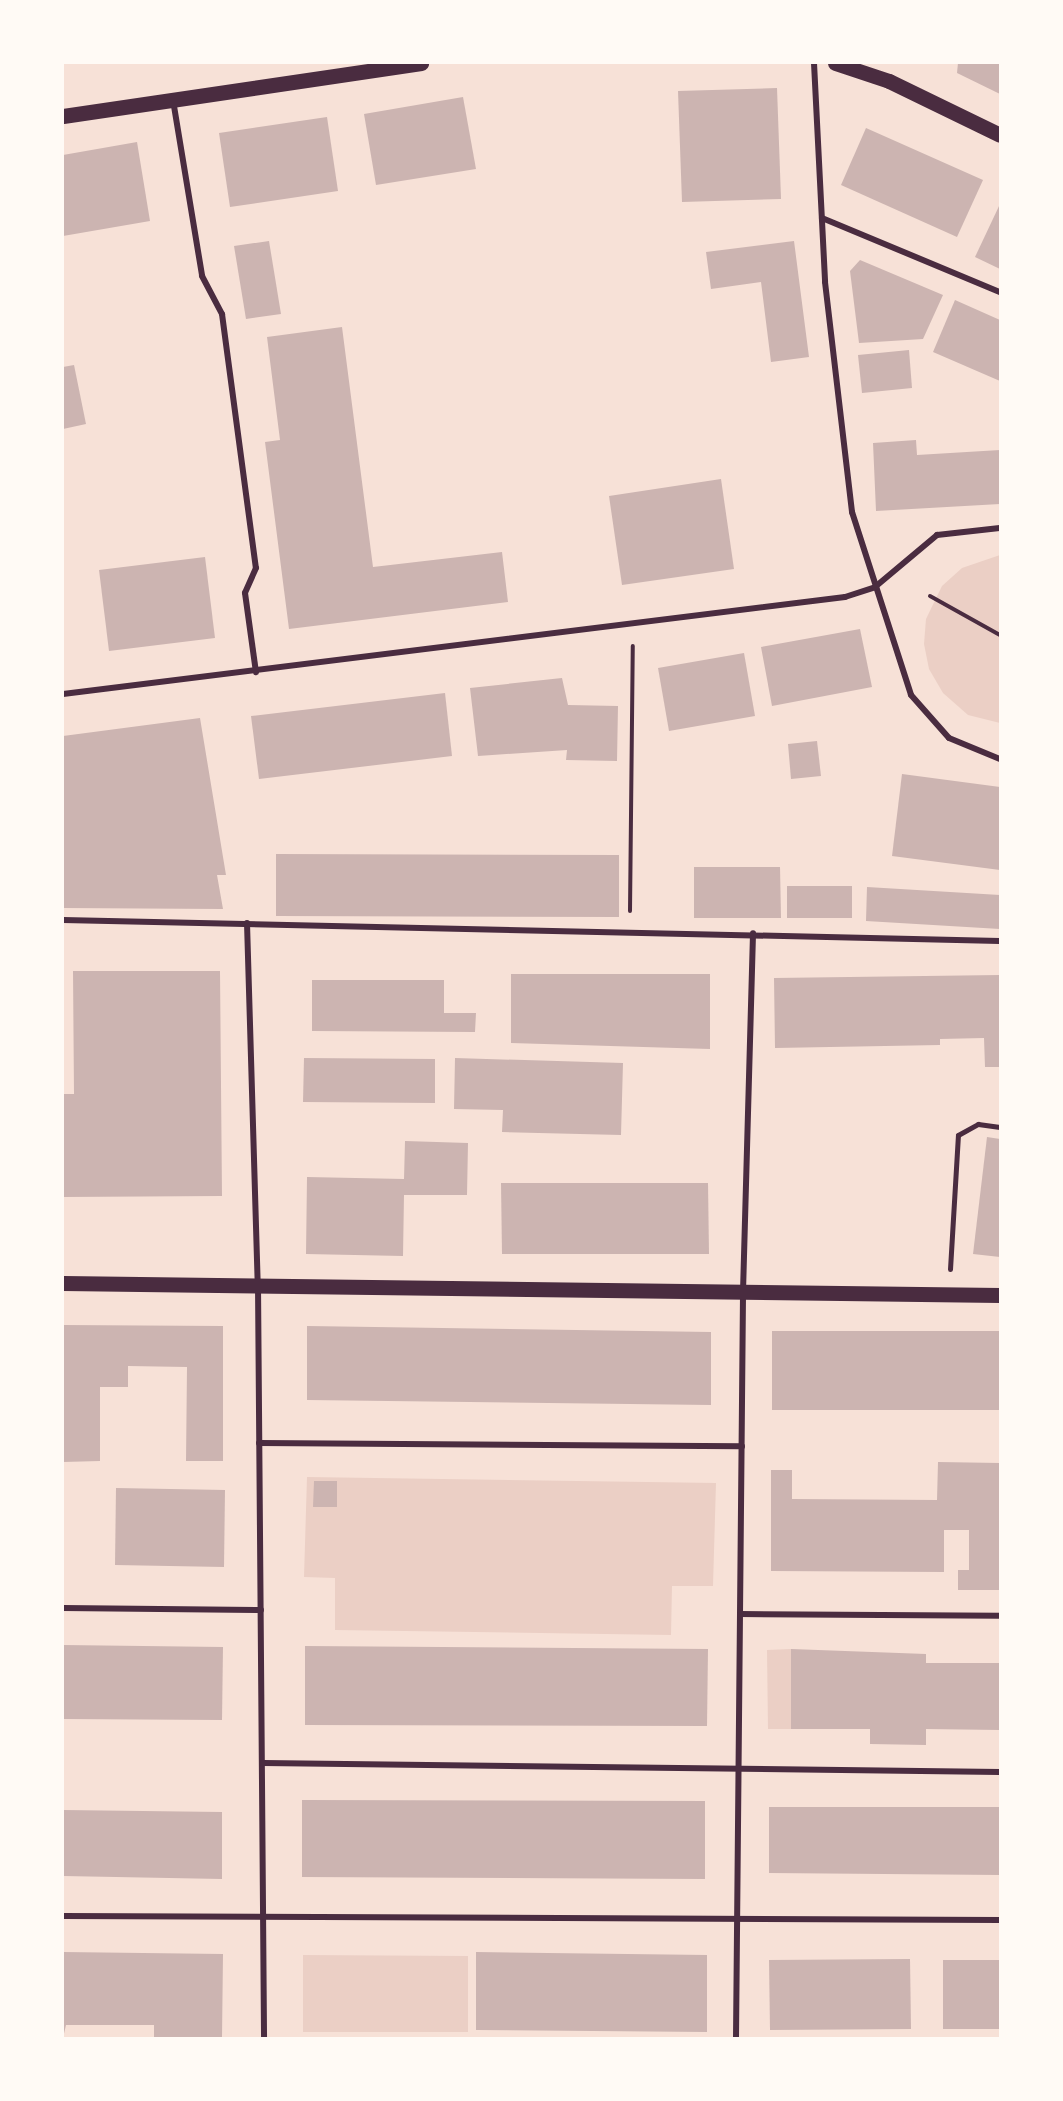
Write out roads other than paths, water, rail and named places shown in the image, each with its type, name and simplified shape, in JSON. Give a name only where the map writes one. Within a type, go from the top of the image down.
[{"type":"main road","points":[[63,116],[421,63]]},
{"type":"main road","points":[[835,63],[889,81],[1000,135]]},
{"type":"main road","points":[[63,1283],[1000,1295]]},
{"type":"street","points":[[814,63],[822,218],[852,512],[903,678],[921,710],[949,738],[1000,759]]},
{"type":"street","points":[[173,99],[202,276],[222,314],[256,568],[245,592],[256,672]]},
{"type":"street","points":[[822,218],[1000,292]]},
{"type":"street","points":[[63,694],[634,627],[845,597],[875,587],[937,535],[1000,528]]},
{"type":"street","points":[[63,920],[630,930],[1000,941]]},
{"type":"street","points":[[248,923],[258,1285],[263,1763],[261,1916],[264,2038]]},
{"type":"street","points":[[736,2038],[736,1769],[740,1614],[742,1292],[753,933]]},
{"type":"street","points":[[950,1269],[958,1135],[978,1124],[1000,1127]]},
{"type":"street","points":[[259,1443],[742,1446]]},
{"type":"street","points":[[63,1608],[261,1610]]},
{"type":"street","points":[[740,1614],[1000,1616]]},
{"type":"street","points":[[263,1763],[1000,1772]]},
{"type":"street","points":[[63,1917],[737,1917],[1000,1920]]}]
